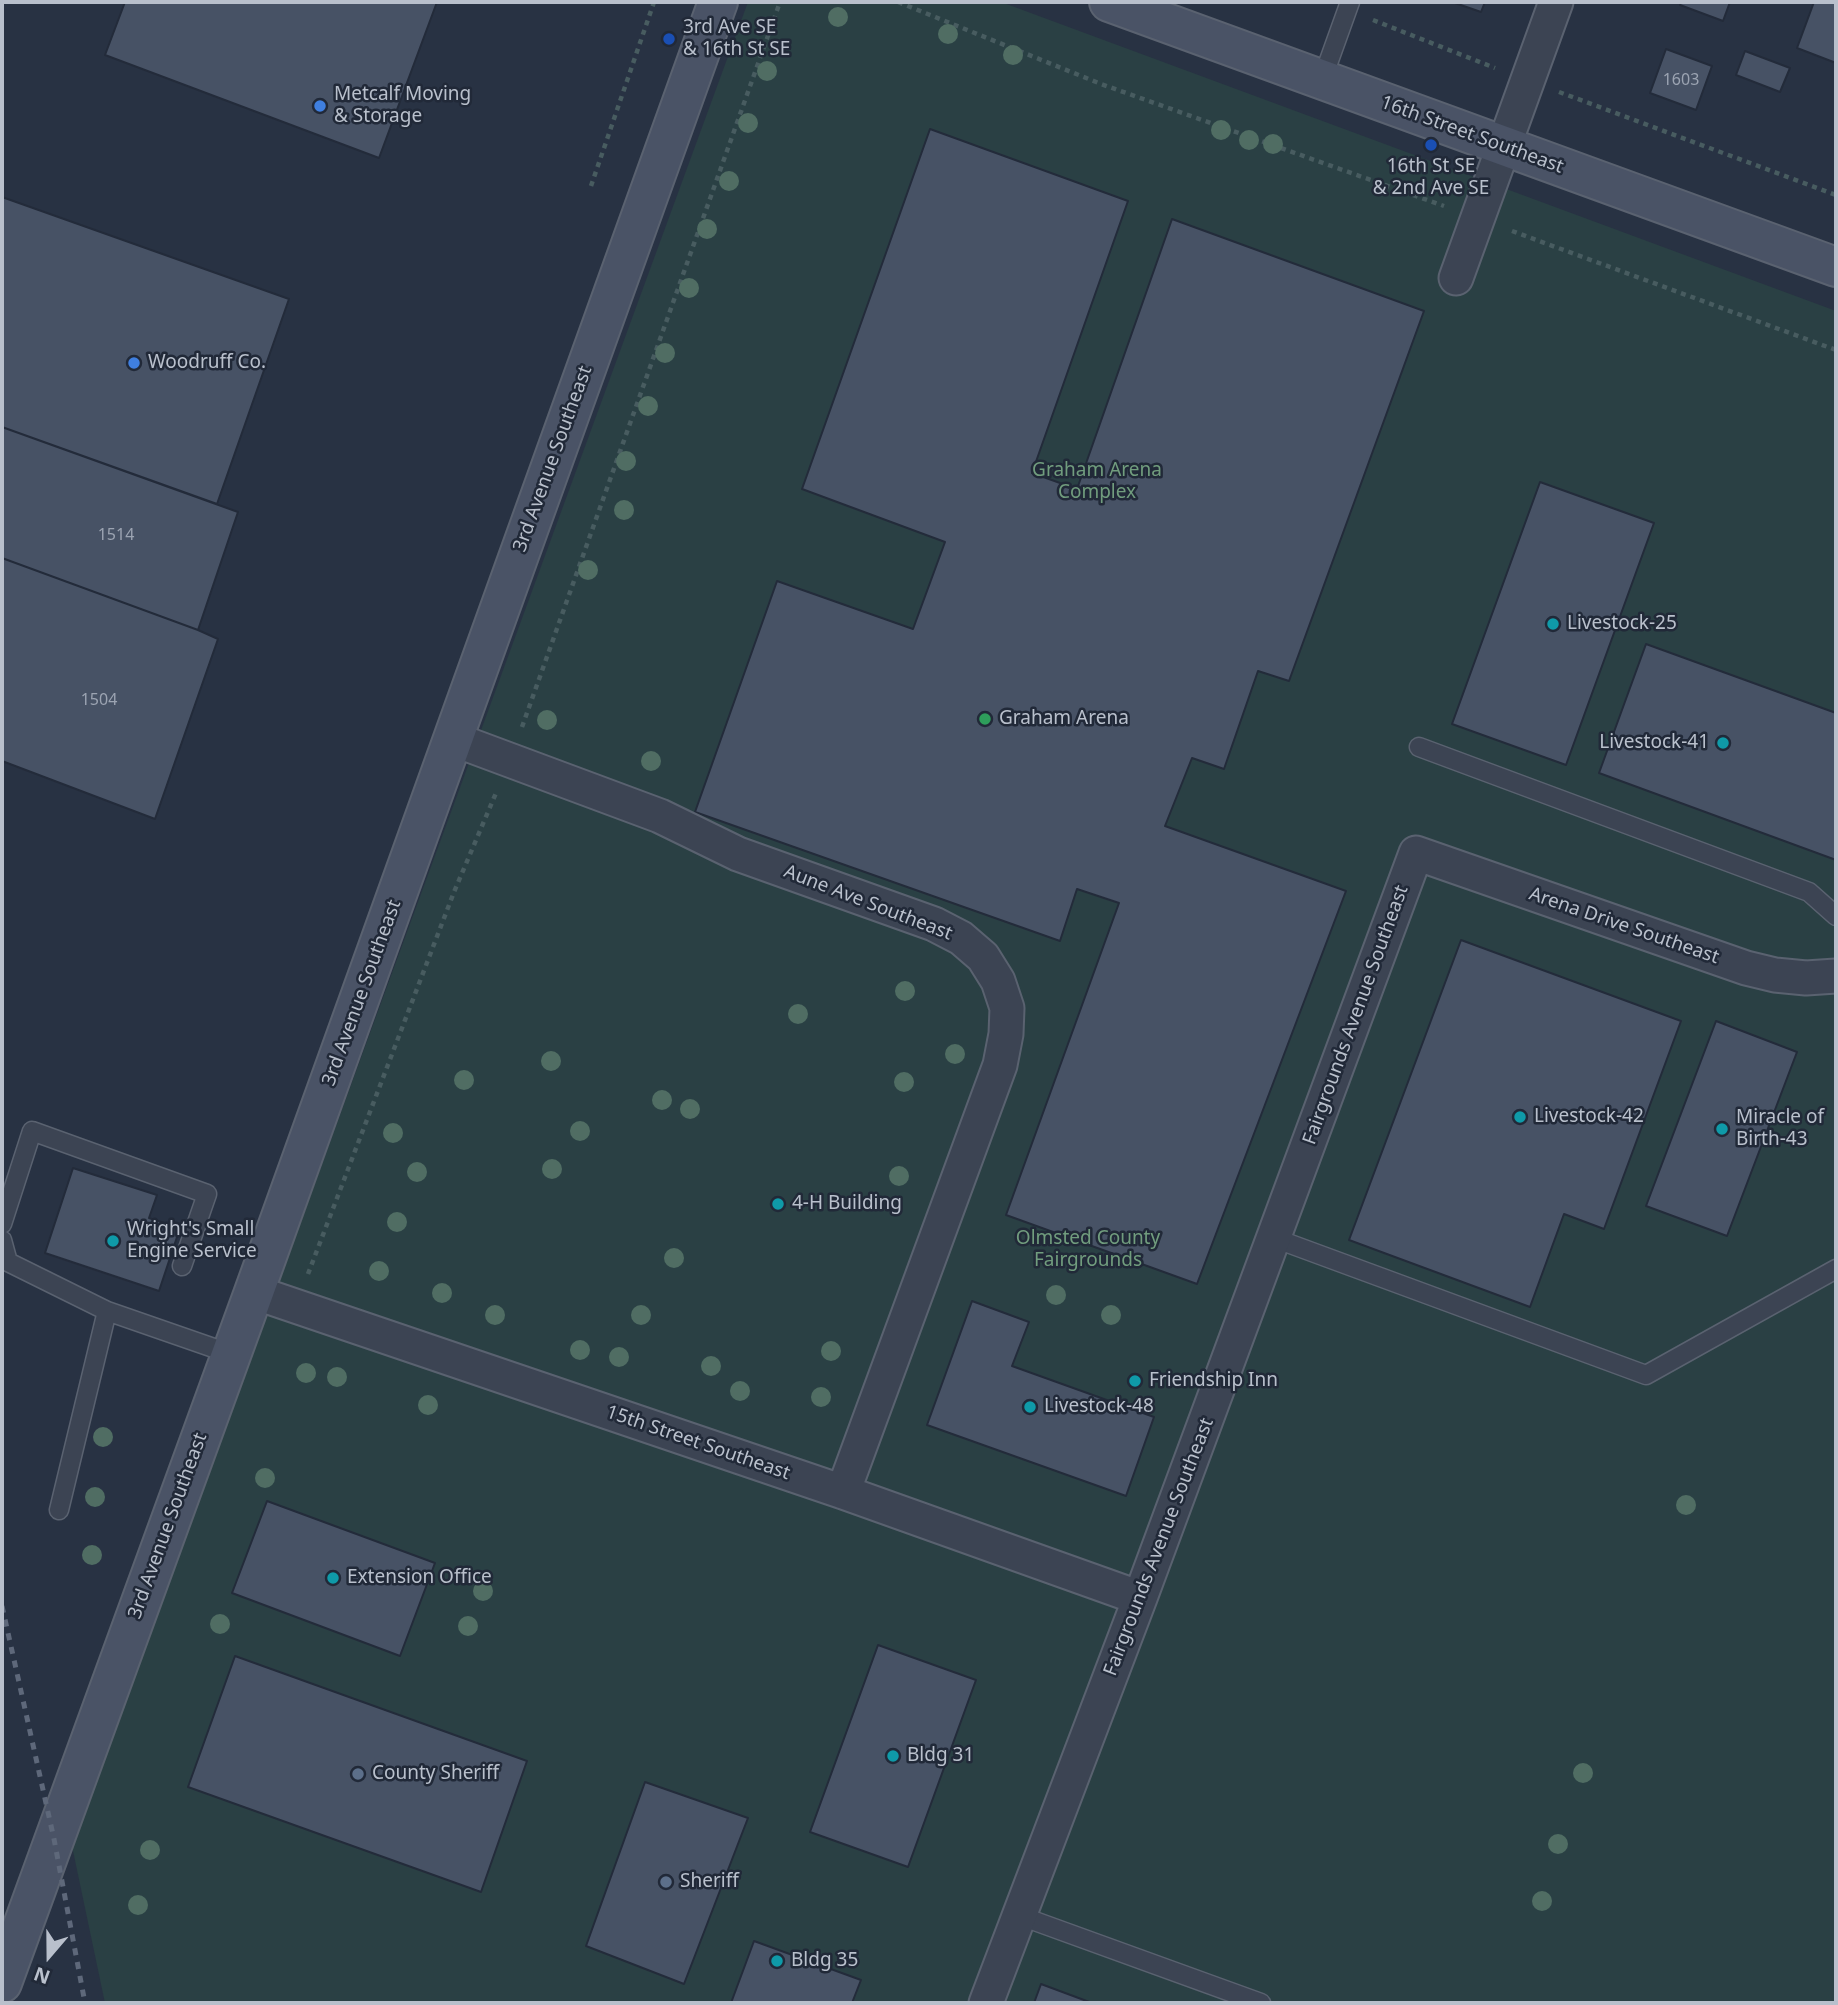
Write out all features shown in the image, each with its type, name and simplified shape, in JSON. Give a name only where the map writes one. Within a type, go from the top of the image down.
[{"type":"main road","name":"3rd Avenue Southeast","points":[[3,1977],[254,1292],[718,2]]},
{"type":"main road","name":"16th Street Southeast","points":[[1109,2],[1836,267]]},
{"type":"street","points":[[1456,278],[1556,2]]},
{"type":"street","name":"Aune Ave Southeast","points":[[453,739],[660,816],[738,854],[934,924],[961,938],[983,957],[998,981],[1007,1008],[1006,1034],[1000,1065],[843,1492]]},
{"type":"street","name":"Arena Drive Southeast","points":[[1416,853],[1746,968],[1775,975],[1806,978],[1836,976]]},
{"type":"street","name":"Fairgrounds Avenue Southeast","points":[[986,2003],[1140,1598],[1416,853]]},
{"type":"street","name":"15th Street Southeast","points":[[254,1292],[843,1492],[1140,1598]]},
{"type":"lane","points":[[1322,80],[1349,6]]},
{"type":"lane","points":[[1419,747],[1809,892],[1836,916]]},
{"type":"lane","points":[[2,1224],[32,1131],[207,1194],[183,1266]]},
{"type":"lane","points":[[1274,1238],[1646,1375],[1836,1269]]},
{"type":"lane","points":[[2,1240],[8,1262],[107,1311],[231,1354]]},
{"type":"lane","points":[[59,1510],[107,1311]]},
{"type":"lane","points":[[1018,1916],[1261,2003]]},
{"type":"path","points":[[591,186],[654,2]]},
{"type":"path","points":[[296,1306],[454,892],[511,760],[780,2]]},
{"type":"path","points":[[898,2],[1101,84],[1478,218],[1836,350]]},
{"type":"path","points":[[1349,6],[1527,80],[1836,195]]},
{"type":"green space","name":"Olmsted County Fairgrounds","points":[[748,2],[1001,2],[1836,311],[1836,2003],[105,2003],[72,1846]]},
{"type":"building","name":"Metcalf Moving & Storage","points":[[125,2],[437,2],[379,158],[105,55]]},
{"type":"building","points":[[1452,2],[1485,2],[1481,12]]},
{"type":"building","points":[[1681,2],[1730,2],[1723,21],[1680,5]]},
{"type":"building","points":[[1814,2],[1836,2],[1836,63],[1797,48]]},
{"type":"building","points":[[1666,49],[1712,66],[1696,110],[1650,93]]},
{"type":"building","points":[[1745,51],[1790,68],[1780,92],[1736,75]]},
{"type":"building","name":"Graham Arena Complex","points":[[930,129],[1128,201],[1032,473],[1077,489],[1172,219],[1424,311],[1289,681],[1258,671],[1224,769],[1192,758],[1165,826],[1346,891],[1197,1284],[1006,1215],[1119,903],[1077,889],[1060,941],[695,812],[777,581],[913,629],[945,542],[802,489]]},
{"type":"building","name":"Woodruff Co.","points":[[2,197],[289,299],[217,504],[2,427]]},
{"type":"building","points":[[2,427],[238,512],[198,630],[2,558]]},
{"type":"building","name":"Livestock-25","points":[[1540,482],[1654,523],[1566,765],[1452,724]]},
{"type":"building","points":[[2,558],[218,639],[155,819],[2,761]]},
{"type":"building","name":"Livestock-41","points":[[1646,644],[1836,713],[1836,860],[1599,773]]},
{"type":"building","name":"Livestock-42","points":[[1461,940],[1681,1021],[1604,1229],[1564,1214],[1530,1307],[1349,1240]]},
{"type":"building","name":"Miracle of Birth-43","points":[[1716,1021],[1797,1052],[1727,1236],[1646,1206]]},
{"type":"building","name":"Wright's Small Engine Service","points":[[73,1168],[157,1195],[149,1218],[180,1228],[159,1291],[45,1253]]},
{"type":"building","name":"Livestock-48","points":[[972,1301],[1029,1322],[1012,1366],[1154,1417],[1126,1496],[927,1425]]},
{"type":"building","name":"Extension Office","points":[[267,1501],[435,1563],[400,1656],[232,1593]]},
{"type":"building","name":"Bldg 31","points":[[878,1645],[976,1680],[908,1867],[810,1832]]},
{"type":"building","name":"County Sheriff","points":[[235,1656],[527,1761],[481,1892],[188,1787]]},
{"type":"building","name":"Sheriff","points":[[645,1782],[748,1818],[684,1984],[586,1946]]},
{"type":"building","name":"Bldg 35","points":[[754,1941],[861,1980],[852,2003],[731,2003]]},
{"type":"building","points":[[1041,1984],[1092,2003],[1034,2003]]},
{"type":"railway","points":[[2,1606],[54,1839],[85,2003]]},
{"type":"place","name":"3rd Ave SE & 16th St SE","points":[[669,39]]},
{"type":"place","name":"Metcalf Moving & Storage","points":[[320,106]]},
{"type":"place","name":"16th St SE & 2nd Ave SE","points":[[1431,145]]},
{"type":"place","name":"Woodruff Co.","points":[[134,363]]},
{"type":"place","name":"Livestock-25","points":[[1553,624]]},
{"type":"place","name":"Graham Arena","points":[[985,719]]},
{"type":"place","name":"Livestock-41","points":[[1723,743]]},
{"type":"place","name":"Livestock-42","points":[[1520,1117]]},
{"type":"place","name":"Miracle of Birth-43","points":[[1722,1129]]},
{"type":"place","name":"4-H Building","points":[[778,1204]]},
{"type":"place","name":"Wright's Small Engine Service","points":[[113,1241]]},
{"type":"place","name":"Friendship Inn","points":[[1135,1381]]},
{"type":"place","name":"Livestock-48","points":[[1030,1407]]},
{"type":"place","name":"Extension Office","points":[[333,1578]]},
{"type":"place","name":"Bldg 31","points":[[893,1756]]},
{"type":"place","name":"County Sheriff","points":[[358,1774]]},
{"type":"place","name":"Sheriff","points":[[666,1882]]},
{"type":"place","name":"Bldg 35","points":[[777,1961]]}]
